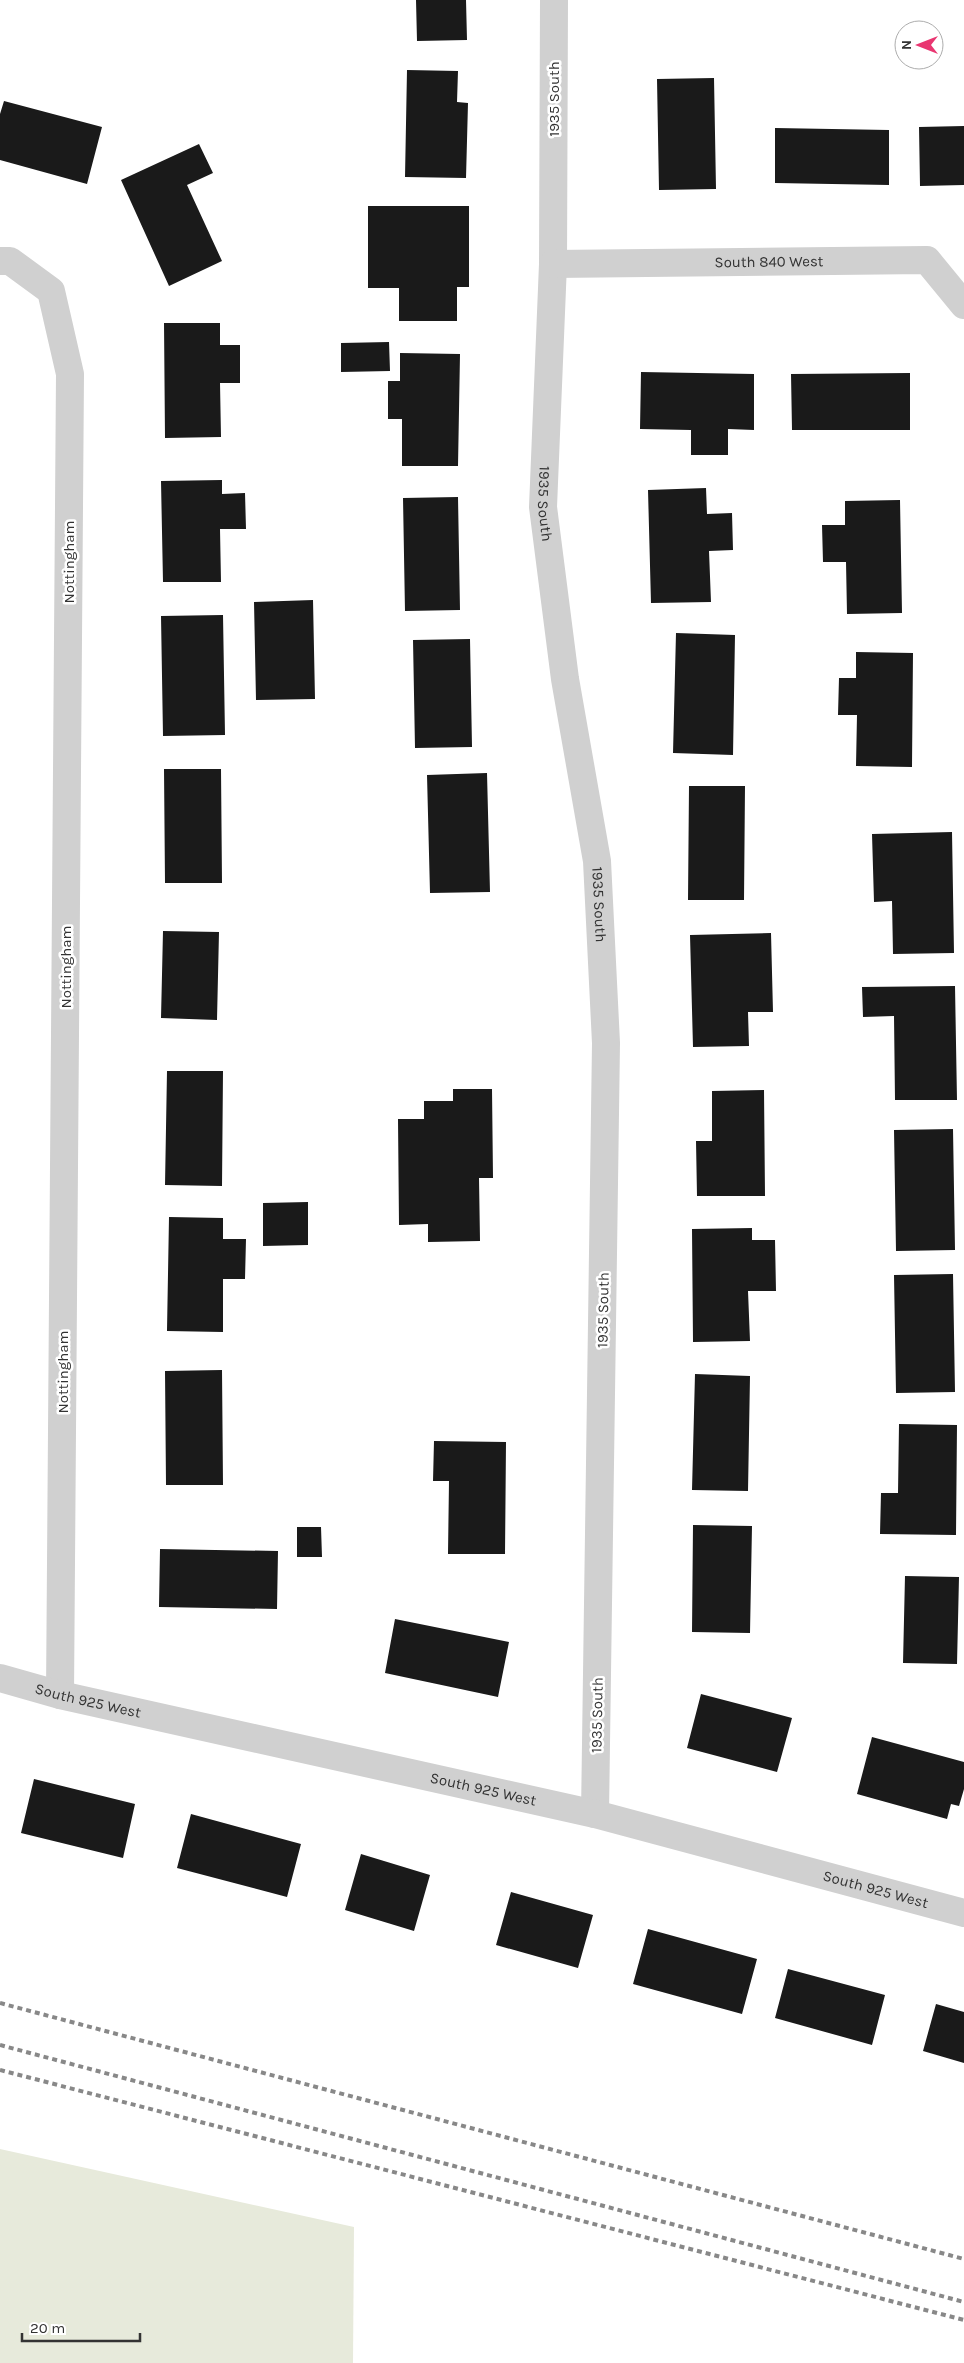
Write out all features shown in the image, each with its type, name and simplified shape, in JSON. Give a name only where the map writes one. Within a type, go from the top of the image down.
[{"type":"street","name":"1935 South","points":[[554,0],[553,264],[543,507],[564,678],[597,861],[606,1043],[595,1814]]},
{"type":"street","name":"South 840 West","points":[[553,264],[927,260],[964,305]]},
{"type":"street","name":"Nottingham","points":[[5,261],[51,291],[70,374],[60,1695]]},
{"type":"street","name":"South 925 West","points":[[0,1678],[60,1695],[595,1814],[964,1913]]},
{"type":"shaded area","points":[[0,2149],[354,2227],[353,2363],[0,2363]]},
{"type":"building","points":[[416,0],[466,0],[467,40],[417,41]]},
{"type":"building","points":[[407,70],[458,71],[457,102],[468,103],[466,178],[405,177]]},
{"type":"building","points":[[714,78],[716,189],[659,190],[657,79]]},
{"type":"building","points":[[4,101],[102,127],[87,184],[0,160],[0,114]]},
{"type":"building","points":[[964,126],[964,185],[920,186],[919,127]]},
{"type":"building","points":[[775,128],[889,130],[889,185],[775,183]]},
{"type":"building","points":[[199,144],[213,173],[187,185],[222,261],[169,286],[121,180]]},
{"type":"building","points":[[368,206],[469,206],[469,287],[457,287],[457,321],[399,321],[399,288],[368,288]]},
{"type":"building","points":[[164,323],[220,323],[220,345],[240,345],[240,383],[220,383],[221,437],[165,438]]},
{"type":"building","points":[[389,342],[390,371],[341,372],[341,343]]},
{"type":"building","points":[[400,353],[460,354],[458,466],[402,466],[402,419],[388,419],[388,381],[400,381]]},
{"type":"building","points":[[641,372],[754,374],[754,430],[728,429],[728,455],[691,455],[691,430],[640,429]]},
{"type":"building","points":[[910,373],[910,430],[792,430],[791,374]]},
{"type":"building","points":[[222,480],[222,494],[245,493],[246,529],[220,529],[221,582],[163,582],[161,481]]},
{"type":"building","points":[[706,488],[707,514],[732,513],[733,550],[709,551],[711,602],[651,603],[648,490]]},
{"type":"building","points":[[458,497],[460,610],[405,611],[403,498]]},
{"type":"building","points":[[900,500],[902,613],[847,614],[846,562],[823,562],[822,525],[845,525],[845,501]]},
{"type":"building","points":[[313,600],[315,699],[256,700],[254,602]]},
{"type":"building","points":[[223,615],[225,735],[163,736],[161,616]]},
{"type":"building","points":[[676,633],[735,635],[733,755],[673,753]]},
{"type":"building","points":[[470,639],[472,747],[415,748],[413,640]]},
{"type":"building","points":[[856,652],[913,653],[912,767],[856,766],[857,715],[838,715],[839,678],[856,678]]},
{"type":"building","points":[[164,769],[221,769],[222,883],[165,883]]},
{"type":"building","points":[[487,773],[490,892],[430,893],[427,775]]},
{"type":"building","points":[[689,786],[745,786],[744,900],[688,900]]},
{"type":"building","points":[[952,832],[954,953],[893,954],[892,901],[874,902],[872,834]]},
{"type":"building","points":[[163,931],[219,932],[217,1020],[161,1018]]},
{"type":"building","points":[[771,933],[773,1012],[748,1012],[749,1046],[693,1047],[690,935]]},
{"type":"building","points":[[955,986],[957,1100],[895,1100],[894,1016],[863,1017],[862,987]]},
{"type":"building","points":[[167,1071],[223,1071],[222,1186],[165,1185]]},
{"type":"building","points":[[453,1089],[492,1089],[493,1178],[479,1178],[480,1241],[428,1242],[428,1224],[399,1225],[398,1119],[424,1119],[424,1101],[453,1101]]},
{"type":"building","points":[[764,1090],[765,1196],[697,1196],[696,1141],[712,1141],[712,1091]]},
{"type":"building","points":[[953,1129],[955,1250],[896,1251],[894,1130]]},
{"type":"building","points":[[308,1202],[308,1245],[263,1246],[263,1203]]},
{"type":"building","points":[[169,1217],[223,1218],[223,1239],[246,1239],[245,1279],[223,1279],[223,1332],[167,1331]]},
{"type":"building","points":[[752,1228],[752,1240],[775,1240],[776,1291],[748,1291],[750,1341],[693,1342],[692,1229]]},
{"type":"building","points":[[953,1274],[955,1392],[896,1393],[894,1275]]},
{"type":"building","points":[[222,1370],[223,1485],[166,1485],[165,1371]]},
{"type":"building","points":[[695,1374],[750,1376],[748,1491],[692,1490]]},
{"type":"building","points":[[899,1424],[957,1425],[956,1535],[880,1534],[881,1493],[898,1493]]},
{"type":"building","points":[[434,1441],[506,1442],[505,1554],[448,1554],[449,1481],[433,1481]]},
{"type":"building","points":[[693,1525],[752,1526],[750,1633],[692,1632]]},
{"type":"building","points":[[297,1527],[321,1527],[322,1557],[297,1557]]},
{"type":"building","points":[[160,1549],[278,1551],[277,1609],[159,1607]]},
{"type":"building","points":[[905,1576],[959,1577],[957,1664],[903,1663]]},
{"type":"building","points":[[395,1619],[509,1642],[498,1697],[385,1673]]},
{"type":"building","points":[[701,1694],[792,1718],[777,1772],[687,1748]]},
{"type":"building","points":[[872,1737],[964,1762],[964,1789],[959,1806],[951,1804],[947,1819],[857,1794]]},
{"type":"building","points":[[34,1779],[135,1804],[123,1858],[21,1833]]},
{"type":"building","points":[[191,1814],[301,1844],[287,1897],[177,1868]]},
{"type":"building","points":[[361,1854],[430,1875],[414,1931],[345,1910]]},
{"type":"building","points":[[511,1892],[593,1915],[578,1968],[496,1945]]},
{"type":"building","points":[[648,1929],[757,1959],[742,2014],[633,1984]]},
{"type":"building","points":[[788,1969],[885,1995],[872,2045],[775,2018]]},
{"type":"building","points":[[936,2004],[964,2012],[964,2063],[923,2051]]},
{"type":"railway","points":[[0,2003],[964,2259]]},
{"type":"railway","points":[[0,2045],[964,2302]]},
{"type":"railway","points":[[0,2070],[964,2320]]}]
